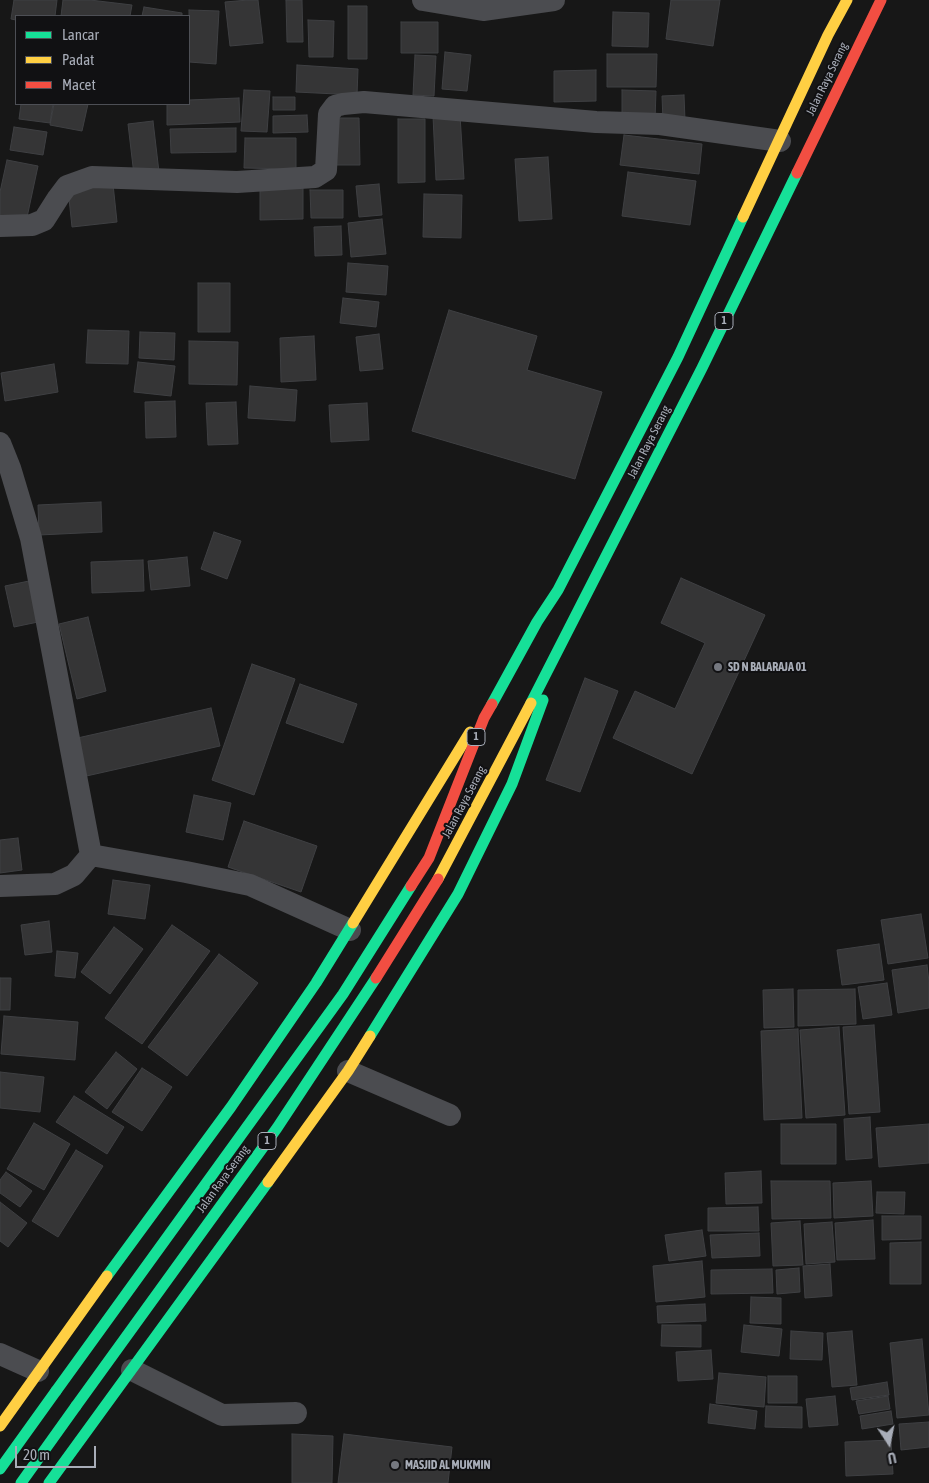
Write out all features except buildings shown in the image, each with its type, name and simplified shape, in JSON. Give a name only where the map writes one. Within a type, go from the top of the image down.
[{"type":"main road","name":"Jalan Raya Serang","points":[[0,1469],[343,994],[429,858],[484,718],[537,622],[558,590],[678,357],[780,140],[832,37],[847,0]]},
{"type":"main road","name":"Jalan Raya Serang","points":[[21,1483],[277,1128],[445,868],[564,640],[702,368],[853,47],[881,0]]},
{"type":"main road","points":[[0,1426],[38,1371],[231,1108],[316,983],[537,622]]},
{"type":"main road","points":[[0,1448],[8,1447],[27,1453],[43,1470],[49,1483],[348,1071],[458,894],[512,784],[564,640]]},
{"type":"street","points":[[423,0],[483,10],[554,0]]},
{"type":"street","points":[[0,226],[32,225],[44,220],[67,186],[92,178],[236,182],[315,176],[326,170],[328,162],[329,114],[335,106],[342,104],[364,102],[596,122],[660,124],[780,140]]},
{"type":"street","points":[[0,443],[10,468],[31,538],[91,855]]},
{"type":"street","points":[[0,886],[55,884],[74,875],[91,855]]},
{"type":"street","points":[[91,855],[250,886],[350,930]]},
{"type":"street","points":[[348,1071],[450,1115]]},
{"type":"street","points":[[0,1354],[38,1371]]},
{"type":"street","points":[[132,1370],[222,1415],[296,1413]]},
{"type":"traffic: fast","points":[[531,703],[702,368],[797,173]]},
{"type":"traffic: fast","points":[[492,704],[537,622],[558,590],[678,357],[743,217]]},
{"type":"traffic: fast","points":[[370,1036],[458,894],[512,784],[543,700]]},
{"type":"traffic: fast","points":[[56,1391],[343,994],[411,886]]},
{"type":"traffic: fast","points":[[107,1276],[231,1107],[316,983],[353,923]]},
{"type":"traffic: fast","points":[[76,1406],[277,1128],[376,978]]},
{"type":"traffic: fast","points":[[49,1483],[268,1182]]},
{"type":"traffic: fast","points":[[0,1469],[56,1391]]},
{"type":"traffic: fast","points":[[21,1483],[76,1406]]},
{"type":"traffic: slow","points":[[743,217],[828,35],[847,0]]},
{"type":"traffic: slow","points":[[438,879],[531,703]]},
{"type":"traffic: slow","points":[[353,923],[470,732]]},
{"type":"traffic: slow","points":[[268,1182],[348,1071],[370,1036]]},
{"type":"traffic: slow","points":[[0,1426],[107,1276]]},
{"type":"traffic: jam","points":[[797,173],[881,0]]},
{"type":"traffic: jam","points":[[411,886],[429,858],[484,718],[492,704]]},
{"type":"traffic: jam","points":[[376,978],[438,879]]},
{"type":"place","name":"SD N BALARAJA 01","points":[[718,667]]},
{"type":"place","name":"MASJID AL MUKMIN","points":[[395,1465]]}]
